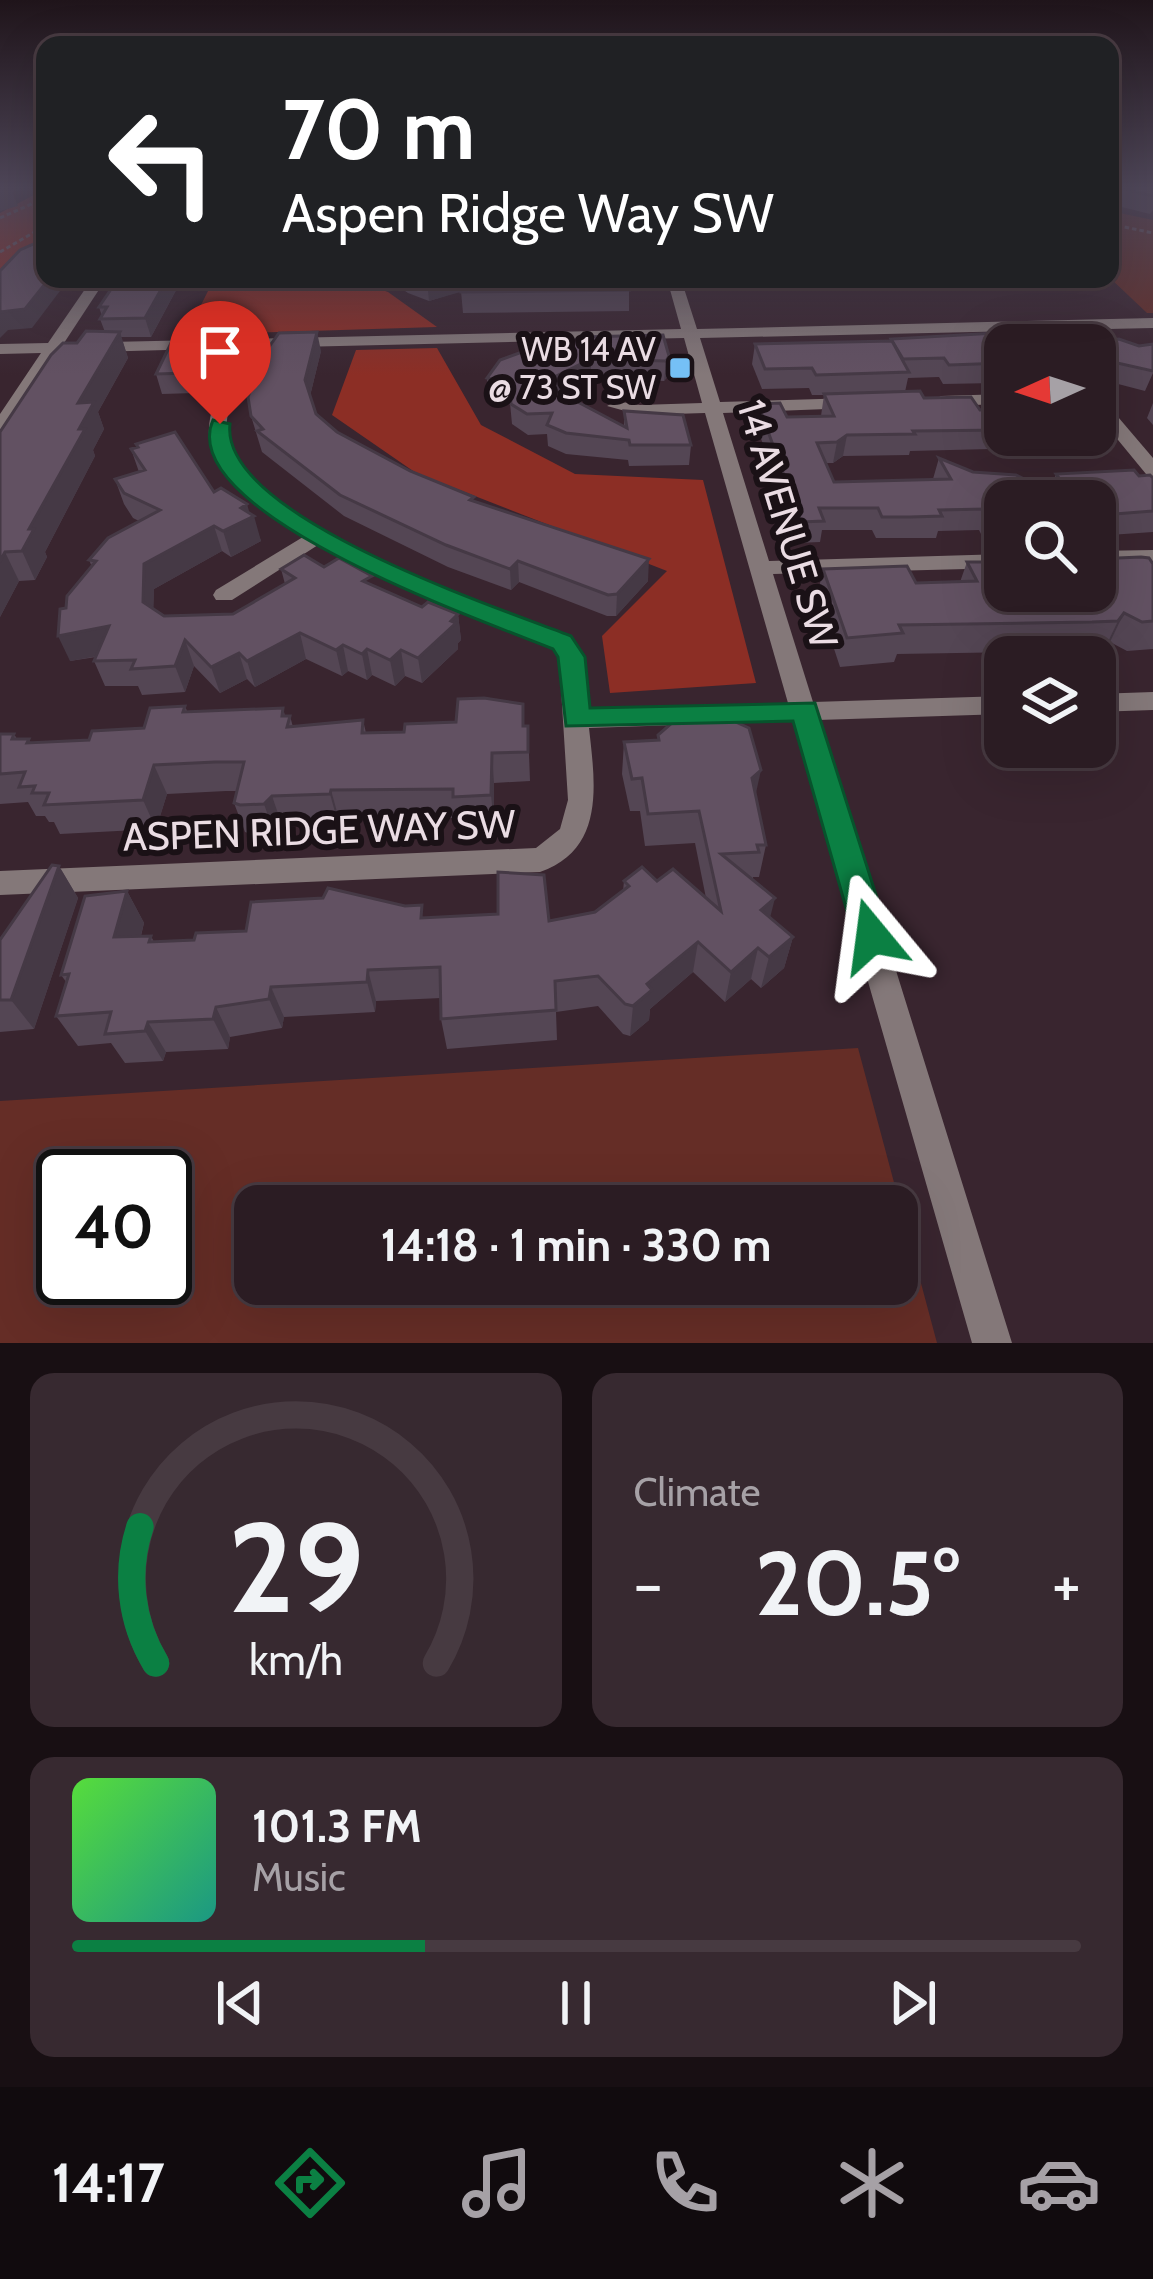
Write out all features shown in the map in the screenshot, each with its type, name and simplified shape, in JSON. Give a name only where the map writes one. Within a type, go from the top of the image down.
[{"type":"street","points":[[0,428],[93,288]]},
{"type":"street","name":"14 AVENUE SW","points":[[676,288],[992,1343]]},
{"type":"street","points":[[0,349],[1153,323]]},
{"type":"street","points":[[224,596],[317,537],[248,488],[228,464],[218,440],[248,343]]},
{"type":"street","points":[[915,401],[984,399]]},
{"type":"street","points":[[616,406],[870,403]]},
{"type":"street","points":[[1116,426],[1153,470]]},
{"type":"street","name":"ASPEN RIDGE WAY SW","points":[[0,883],[540,860],[563,849],[580,820],[572,657],[562,643],[434,592],[317,537]]},
{"type":"street","points":[[1116,557],[1153,556]]},
{"type":"street","points":[[760,568],[984,562]]},
{"type":"street","points":[[1116,702],[1153,701]]},
{"type":"street","points":[[576,719],[984,706]]},
{"type":"shaded area","points":[[0,250],[36,250],[36,257],[0,277]]},
{"type":"shaded area","points":[[1119,250],[1153,250],[1153,313],[1147,313],[1119,287]]},
{"type":"shaded area","points":[[210,288],[377,288],[437,327],[186,335]]},
{"type":"shaded area","points":[[437,348],[481,425],[575,474],[703,480],[756,683],[610,693],[602,636],[667,571],[416,473],[332,415],[356,350]]},
{"type":"shaded area","points":[[858,1048],[895,1185],[234,1185],[234,1305],[918,1305],[918,1272],[937,1343],[0,1343],[0,1101]]},
{"type":"building","points":[[20,250],[36,250],[36,288],[42,288],[25,309],[0,312],[0,271]]},
{"type":"building","points":[[112,288],[162,288],[145,318],[100,319],[107,307],[99,307]]},
{"type":"building","points":[[461,288],[629,290],[461,292]]},
{"type":"building","points":[[86,331],[120,332],[78,403],[94,402],[79,429],[85,429],[29,529],[34,529],[22,551],[5,552],[0,561],[0,432],[51,355],[63,343],[77,343]]},
{"type":"building","points":[[317,332],[305,380],[316,414],[337,432],[410,471],[474,497],[470,500],[649,559],[617,594],[608,595],[518,561],[510,569],[340,495],[257,431],[263,429],[251,416],[248,397],[264,354],[279,333]]},
{"type":"building","points":[[984,334],[984,364],[903,359],[891,339]]},
{"type":"building","points":[[663,335],[666,361],[591,359],[542,383],[627,428],[624,411],[683,415],[691,445],[630,445],[629,440],[566,433],[547,425],[552,413],[527,414],[511,404],[509,383],[487,378],[500,360],[560,338],[571,342],[581,337]]},
{"type":"building","points":[[200,336],[196,352],[201,351],[190,373],[156,374],[174,337]]},
{"type":"building","points":[[1116,339],[1139,346],[1153,344],[1153,371],[1116,363]]},
{"type":"building","points":[[892,341],[909,372],[816,375],[812,368],[765,369],[755,344]]},
{"type":"building","points":[[920,391],[924,398],[971,397],[984,410],[984,430],[847,435],[837,442],[817,443],[834,482],[951,479],[939,458],[973,472],[1026,480],[984,480],[984,509],[939,510],[942,516],[882,517],[878,508],[819,508],[824,521],[801,522],[758,404],[780,403],[787,417],[834,416],[824,394]]},
{"type":"building","points":[[175,432],[214,492],[221,488],[247,504],[241,508],[254,516],[223,531],[214,526],[144,564],[143,602],[164,616],[233,614],[295,578],[281,569],[304,555],[324,567],[339,558],[372,576],[363,581],[422,607],[428,602],[458,614],[451,621],[456,623],[418,658],[401,650],[390,660],[367,649],[362,654],[343,645],[336,650],[300,633],[247,661],[239,653],[211,667],[185,640],[175,666],[131,669],[135,660],[94,661],[109,626],[58,636],[60,609],[66,608],[67,596],[108,538],[160,510],[124,493],[115,479],[145,470],[131,449],[136,444]]},
{"type":"building","points":[[1134,470],[1139,476],[1150,475],[1153,511],[1116,514],[1116,480],[1060,480],[1056,474]]},
{"type":"building","points":[[1116,558],[1149,558],[1153,564],[1153,621],[1142,622],[1124,613],[1118,621],[899,625],[903,633],[847,638],[823,569],[907,566],[916,583],[977,581],[967,562],[984,562],[984,612],[1116,612]]},
{"type":"building","points":[[458,699],[523,704],[523,726],[528,726],[528,752],[492,753],[491,795],[453,797],[453,789],[331,790],[330,794],[272,796],[264,804],[240,805],[234,803],[244,762],[215,762],[154,765],[143,800],[44,805],[49,793],[32,793],[35,786],[19,787],[25,772],[0,774],[0,734],[29,739],[27,743],[89,740],[92,731],[144,728],[150,708],[185,706],[183,712],[283,708],[282,716],[290,716],[287,727],[363,720],[362,733],[404,732],[405,724],[456,722]]},
{"type":"building","points":[[682,714],[703,722],[731,720],[749,728],[761,770],[752,778],[766,845],[757,845],[759,852],[721,854],[775,898],[761,910],[793,937],[769,957],[758,948],[731,972],[698,942],[647,984],[652,990],[633,1006],[625,1004],[598,976],[555,981],[556,1010],[441,1019],[440,967],[368,970],[367,982],[271,987],[269,999],[216,1007],[213,1019],[148,1022],[145,1031],[105,1034],[111,1012],[56,1016],[69,974],[61,975],[85,896],[127,891],[114,937],[151,936],[149,942],[194,940],[196,933],[246,931],[251,902],[323,898],[328,888],[405,906],[422,905],[421,918],[498,914],[498,872],[544,875],[549,921],[595,912],[629,886],[624,881],[642,867],[657,881],[673,869],[721,911],[699,811],[648,814],[642,778],[632,779],[624,742],[659,740],[658,735]]},
{"type":"building","points":[[52,865],[59,866],[11,1000],[0,1000],[0,940]]},
{"type":"place","name":"WB 14 AV @ 73 ST SW","points":[[680,368]]},
{"type":"route","points":[[220,424],[218,440],[228,464],[248,488],[317,537],[358,559],[562,643],[572,657],[576,719],[805,710],[872,936]]}]
